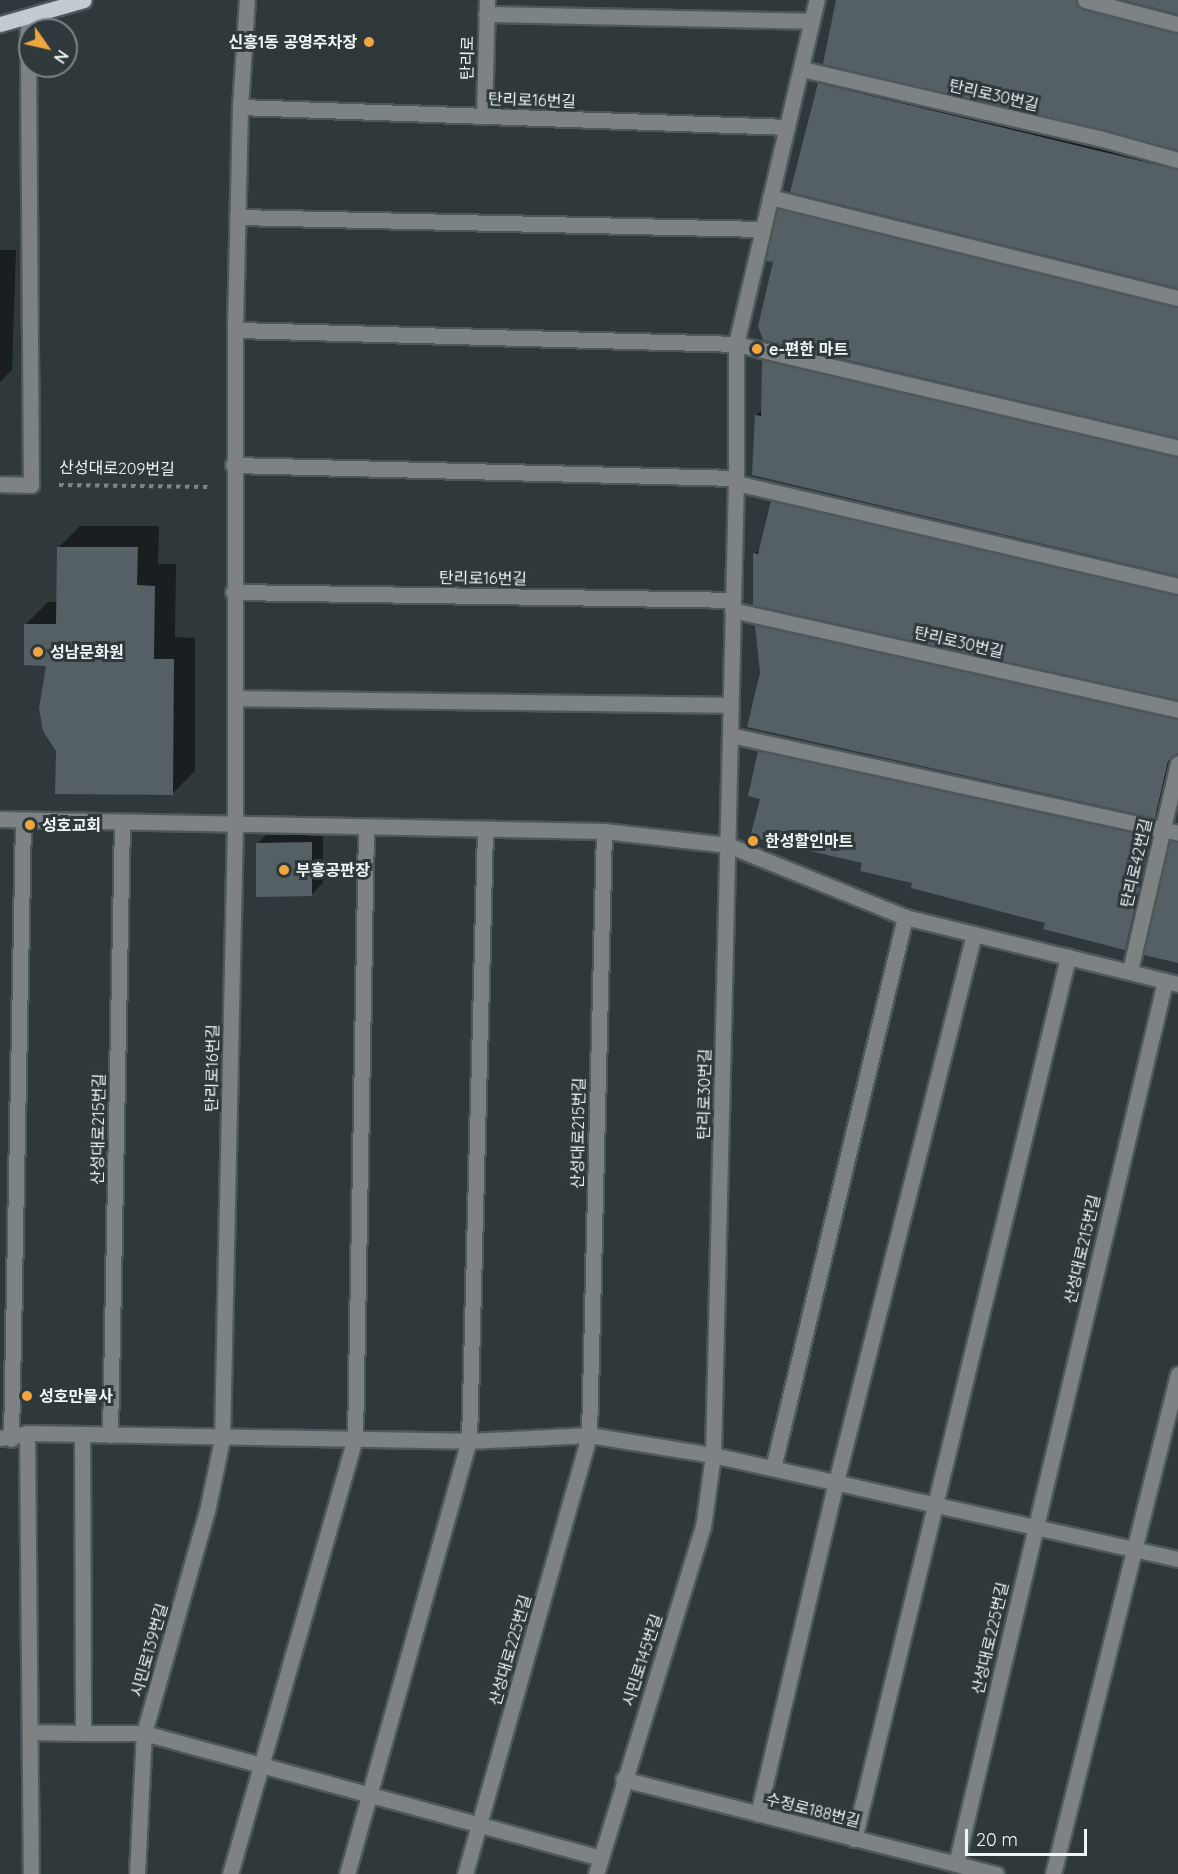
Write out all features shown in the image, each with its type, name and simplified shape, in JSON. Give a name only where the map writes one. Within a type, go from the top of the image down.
[{"type":"main road","points":[[0,24],[84,0]]},
{"type":"street","name":"탄리로16번길","points":[[222,1439],[235,826],[233,487],[237,217],[240,107],[248,0]]},
{"type":"street","name":"탄리로30번길","points":[[713,1455],[736,480],[736,344],[817,0]]},
{"type":"street","points":[[1085,0],[1178,24]]},
{"type":"street","points":[[486,7],[812,21]]},
{"type":"street","name":"탄리로","points":[[484,117],[486,7]]},
{"type":"street","points":[[0,484],[31,485],[28,17]]},
{"type":"street","name":"탄리로30번길","points":[[802,69],[1099,138],[1178,160]]},
{"type":"street","name":"탄리로16번길","points":[[240,107],[787,127]]},
{"type":"street","points":[[770,197],[1178,298]]},
{"type":"street","points":[[237,217],[762,229]]},
{"type":"street","points":[[237,330],[736,344],[1178,448]]},
{"type":"street","points":[[234,465],[736,480],[1178,586]]},
{"type":"street","name":"탄리로16번길","points":[[233,592],[732,605]]},
{"type":"street","name":"탄리로30번길","points":[[732,605],[1178,710]]},
{"type":"street","points":[[235,698],[730,705]]},
{"type":"street","points":[[730,735],[1170,831]]},
{"type":"street","name":"탄리로42번길","points":[[1130,971],[1170,831],[1178,763]]},
{"type":"street","name":"산성대로215번길","points":[[0,819],[235,826],[604,831],[728,845],[904,917],[1172,983],[1035,1526]]},
{"type":"street","points":[[23,820],[6,1439],[27,1433],[222,1439],[356,1438],[469,1441],[589,1436],[713,1455],[1178,1559]]},
{"type":"street","name":"산성대로215번길","points":[[110,1435],[122,822]]},
{"type":"street","points":[[230,1874],[260,1762],[356,1438],[366,828]]},
{"type":"street","points":[[346,1874],[469,1441],[485,830]]},
{"type":"street","name":"산성대로215번길","points":[[589,1436],[604,831]]},
{"type":"street","points":[[773,1468],[904,917]]},
{"type":"street","points":[[758,1814],[836,1482],[974,934]]},
{"type":"street","points":[[854,1839],[1068,957]]},
{"type":"street","points":[[1053,1874],[1178,1374]]},
{"type":"street","points":[[27,1433],[31,1874]]},
{"type":"street","points":[[82,1435],[83,1733]]},
{"type":"street","name":"산성대로225번길","points":[[465,1874],[589,1436]]},
{"type":"street","name":"시민로139번길","points":[[137,1874],[144,1733],[207,1510],[222,1439]]},
{"type":"street","name":"시민로145번길","points":[[596,1874],[623,1779],[703,1527],[713,1455]]},
{"type":"street","name":"산성대로225번길","points":[[956,1864],[1035,1526]]},
{"type":"street","points":[[30,1732],[144,1733],[260,1762],[478,1828],[600,1858]]},
{"type":"street","name":"수정로188번길","points":[[623,1779],[854,1839],[938,1867],[956,1864],[996,1874]]},
{"type":"path","name":"산성대로209번길","points":[[31,485],[233,487]]},
{"type":"building","points":[[836,0],[1076,0],[1083,9],[1178,33],[1178,150],[823,64]]},
{"type":"building","points":[[1124,0],[1178,0],[1178,14]]},
{"type":"building","points":[[818,83],[1178,170],[1178,288],[790,192]]},
{"type":"building","points":[[778,209],[1178,308],[1178,438],[763,340],[758,326],[773,262],[766,261]]},
{"type":"building","points":[[762,360],[1178,458],[1178,576],[752,475],[755,415],[761,416]]},
{"type":"building","points":[[771,501],[1178,596],[1178,700],[753,605],[753,553],[758,554]]},
{"type":"building","points":[[57,547],[138,547],[137,585],[155,586],[154,659],[174,659],[173,795],[55,794],[56,751],[43,731],[39,708],[46,666],[24,665],[24,624],[56,624]]},
{"type":"building","points":[[755,625],[1178,720],[1178,753],[1168,761],[1155,818],[747,727],[760,673]]},
{"type":"building","points":[[758,751],[1151,837],[1125,950],[1043,929],[1045,923],[911,888],[912,883],[860,871],[862,863],[750,837],[760,799],[748,796]]},
{"type":"building","points":[[1170,841],[1178,843],[1178,963],[1144,955]]},
{"type":"building","name":"부흥공판장","points":[[312,842],[312,896],[256,897],[256,843]]},
{"type":"place","name":"신흥1동 공영주차장","points":[[369,42]]},
{"type":"place","name":"e-편한 마트","points":[[757,349]]},
{"type":"place","name":"성남문화원","points":[[38,652]]},
{"type":"place","name":"성호교회","points":[[30,825]]},
{"type":"place","name":"한성할인마트","points":[[753,841]]},
{"type":"place","name":"부흥공판장","points":[[284,870]]},
{"type":"place","name":"성호만물사","points":[[27,1396]]}]
